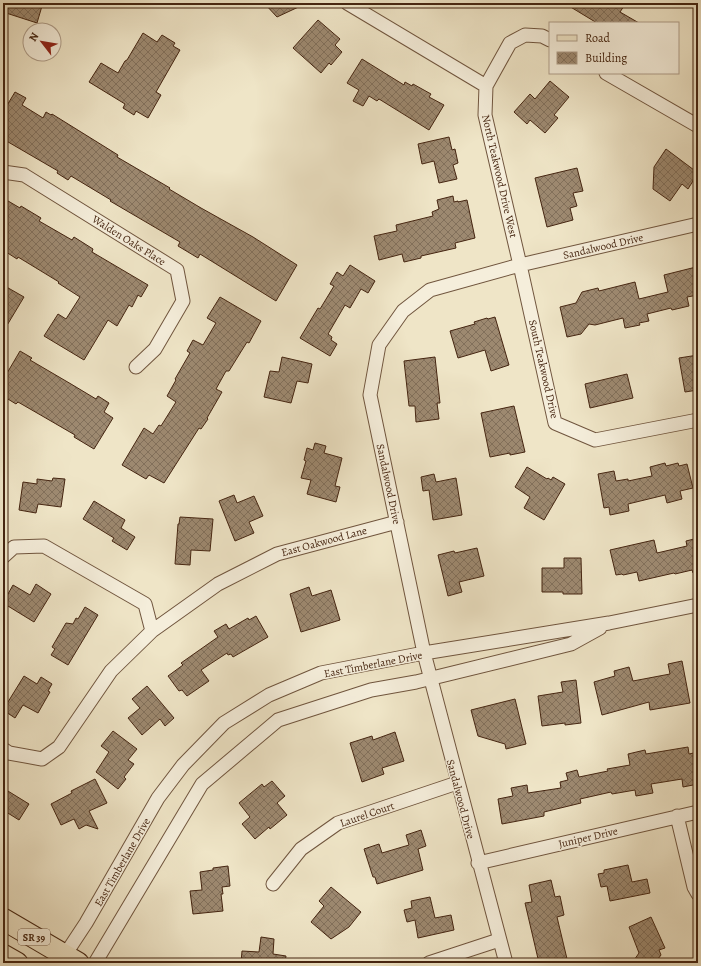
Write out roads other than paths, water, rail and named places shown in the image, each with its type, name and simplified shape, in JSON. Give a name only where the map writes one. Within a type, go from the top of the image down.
[{"type":"main road","name":"SR 39","points":[[3,919],[67,960]]},
{"type":"main road","name":"SR 39","points":[[3,955],[17,963]]},
{"type":"street","points":[[346,3],[486,86],[510,43],[525,35],[542,36],[549,40]]},
{"type":"street","points":[[608,74],[698,126]]},
{"type":"street","name":"North Teakwood Drive West","points":[[486,86],[485,115],[520,265]]},
{"type":"street","name":"Walden Oaks Place","points":[[3,172],[24,175],[177,270],[183,301],[155,349],[136,367]]},
{"type":"street","name":"Sandalwood Drive","points":[[506,963],[498,940],[424,654],[370,395],[379,345],[403,311],[430,290],[520,265],[698,224]]},
{"type":"street","name":"South Teakwood Drive","points":[[520,265],[555,423],[595,440],[698,420]]},
{"type":"street","name":"East Oakwood Lane","points":[[3,749],[9,753],[42,759],[59,747],[111,671],[152,631],[218,584],[277,554],[397,522]]},
{"type":"street","points":[[3,556],[14,547],[44,546],[146,604],[152,631]]},
{"type":"street","name":"East Timberlane Drive","points":[[67,960],[86,923],[158,798],[183,765],[224,723],[269,695],[321,673],[608,623],[698,605]]},
{"type":"street","name":"East Timberlane Drive","points":[[95,963],[202,784],[278,720],[371,690],[430,678],[571,644],[608,623]]},
{"type":"street","name":"Laurel Court","points":[[273,884],[301,849],[338,823],[457,783]]},
{"type":"street","name":"Juniper Drive","points":[[478,863],[698,812]]},
{"type":"street","points":[[677,816],[694,887],[698,894]]},
{"type":"street","points":[[429,963],[498,940]]}]
